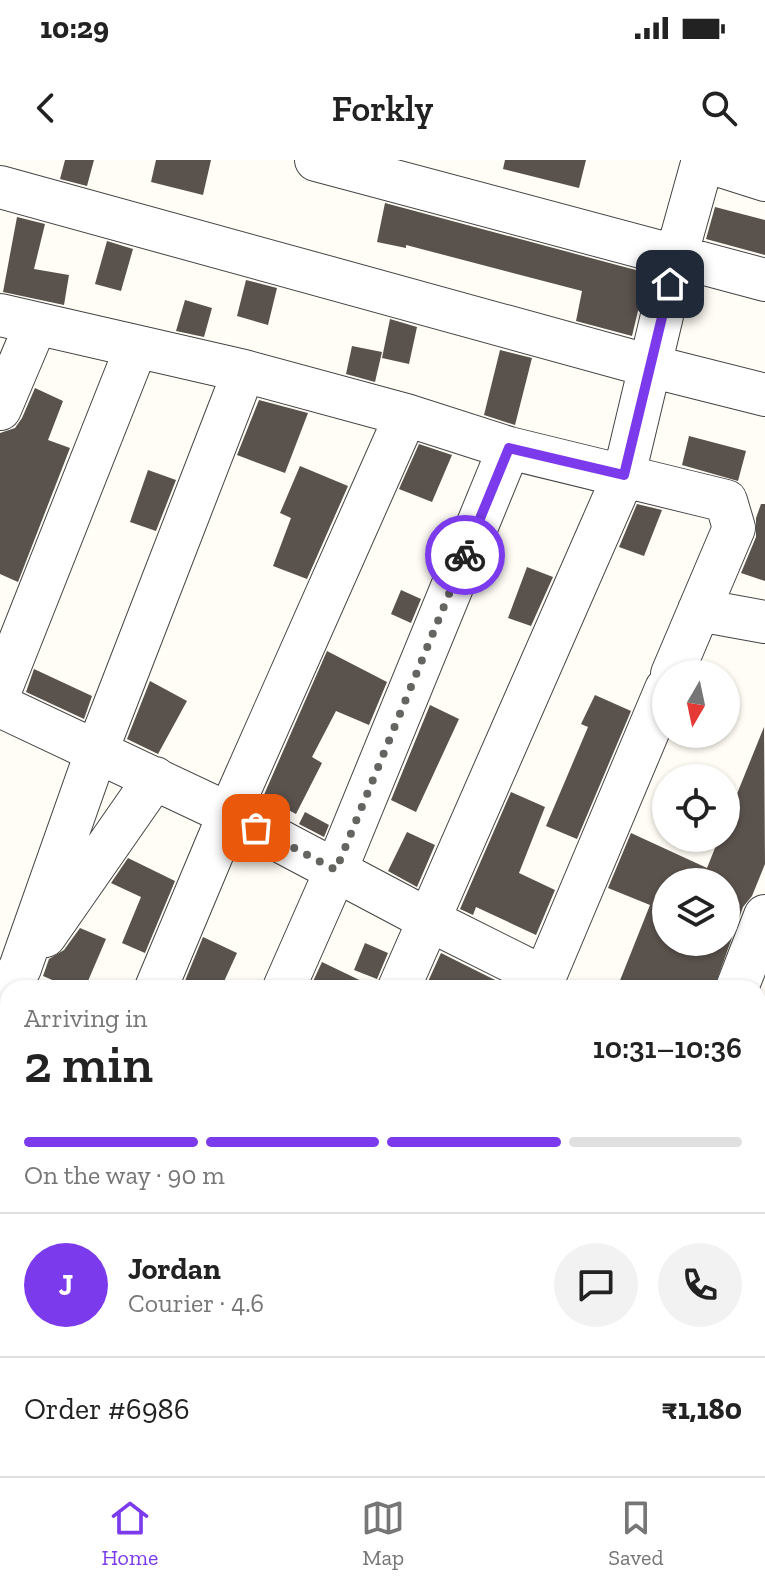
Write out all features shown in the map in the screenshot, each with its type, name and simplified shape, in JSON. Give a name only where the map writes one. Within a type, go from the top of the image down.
[{"type":"street","points":[[316,160],[765,280]]},
{"type":"street","points":[[403,980],[624,475],[702,160],[765,180]]},
{"type":"street","points":[[0,187],[765,395]]},
{"type":"street","points":[[0,409],[18,319],[244,371],[406,415],[509,448],[726,501],[734,528],[678,660]]},
{"type":"street","points":[[0,691],[136,348]]},
{"type":"street","points":[[12,980],[244,371]]},
{"type":"street","points":[[159,980],[229,814],[406,415]]},
{"type":"street","points":[[288,980],[336,870],[509,448]]},
{"type":"street","points":[[699,610],[765,622]]},
{"type":"street","points":[[0,706],[229,814],[538,980]]},
{"type":"street","points":[[544,980],[652,722]]},
{"type":"street","points":[[14,980],[155,778]]},
{"type":"street","points":[[740,980],[765,916]]},
{"type":"building","points":[[65,160],[94,160],[87,186],[60,179]]},
{"type":"building","points":[[156,160],[211,160],[203,195],[151,182]]},
{"type":"building","points":[[505,160],[586,160],[579,188],[503,169]]},
{"type":"building","points":[[385,203],[647,273],[632,336],[576,321],[582,291],[406,245],[406,248],[377,242]]},
{"type":"building","points":[[715,207],[765,220],[765,255],[706,239]]},
{"type":"building","points":[[17,217],[45,224],[34,269],[69,275],[64,305],[3,292]]},
{"type":"building","points":[[107,241],[133,249],[121,291],[95,284]]},
{"type":"building","points":[[246,280],[277,288],[268,325],[237,316]]},
{"type":"building","points":[[185,300],[212,308],[204,337],[176,331]]},
{"type":"building","points":[[390,319],[417,327],[409,364],[382,358]]},
{"type":"building","points":[[352,346],[382,352],[375,382],[346,374]]},
{"type":"building","points":[[500,350],[532,358],[515,425],[484,415]]},
{"type":"building","points":[[35,388],[63,401],[48,440],[70,448],[18,582],[0,574],[0,433],[15,428]]},
{"type":"building","points":[[259,400],[308,413],[285,473],[237,455]]},
{"type":"building","points":[[689,436],[746,451],[738,481],[682,465]]},
{"type":"building","points":[[419,444],[452,455],[432,502],[399,489]]},
{"type":"building","points":[[300,466],[348,486],[307,579],[273,566],[291,518],[280,513]]},
{"type":"building","points":[[148,470],[176,480],[156,531],[130,522]]},
{"type":"building","points":[[637,504],[662,510],[644,556],[619,547]]},
{"type":"building","points":[[761,504],[765,504],[765,581],[741,573],[756,537],[756,518]]},
{"type":"building","points":[[527,567],[553,577],[531,626],[508,618]]},
{"type":"building","points":[[401,590],[421,599],[411,623],[391,614]]},
{"type":"building","points":[[327,651],[387,682],[369,725],[336,711],[312,757],[322,763],[296,814],[263,797]]},
{"type":"building","points":[[34,669],[92,696],[84,719],[26,692]]},
{"type":"building","points":[[150,681],[187,701],[158,754],[127,739]]},
{"type":"building","points":[[595,695],[631,711],[577,839],[546,826],[588,727],[581,724]]},
{"type":"building","points":[[430,705],[459,719],[416,812],[391,800]]},
{"type":"building","points":[[764,727],[765,864],[740,915],[740,868],[707,868],[713,852],[740,852],[740,786]]},
{"type":"building","points":[[511,792],[545,807],[519,873],[555,890],[536,935],[476,907],[473,915],[460,909]]},
{"type":"building","points":[[305,812],[329,825],[324,837],[299,824]]},
{"type":"building","points":[[407,832],[435,845],[417,887],[388,871]]},
{"type":"building","points":[[631,833],[652,843],[652,852],[672,852],[707,868],[652,868],[652,956],[725,956],[717,980],[620,980],[650,905],[608,888]]},
{"type":"building","points":[[128,858],[175,881],[145,953],[122,943],[141,897],[111,883]]},
{"type":"building","points":[[80,928],[106,939],[88,980],[52,980],[43,976],[49,959],[64,950]]},
{"type":"building","points":[[203,937],[237,953],[225,980],[185,980]]},
{"type":"building","points":[[365,943],[388,953],[377,979],[354,970]]},
{"type":"building","points":[[441,953],[495,980],[429,980]]},
{"type":"building","points":[[322,962],[359,980],[314,980]]},
{"type":"way so far","points":[[256,828],[336,870],[465,555]]},
{"type":"route","points":[[465,555],[509,448],[624,475],[670,284]]}]
